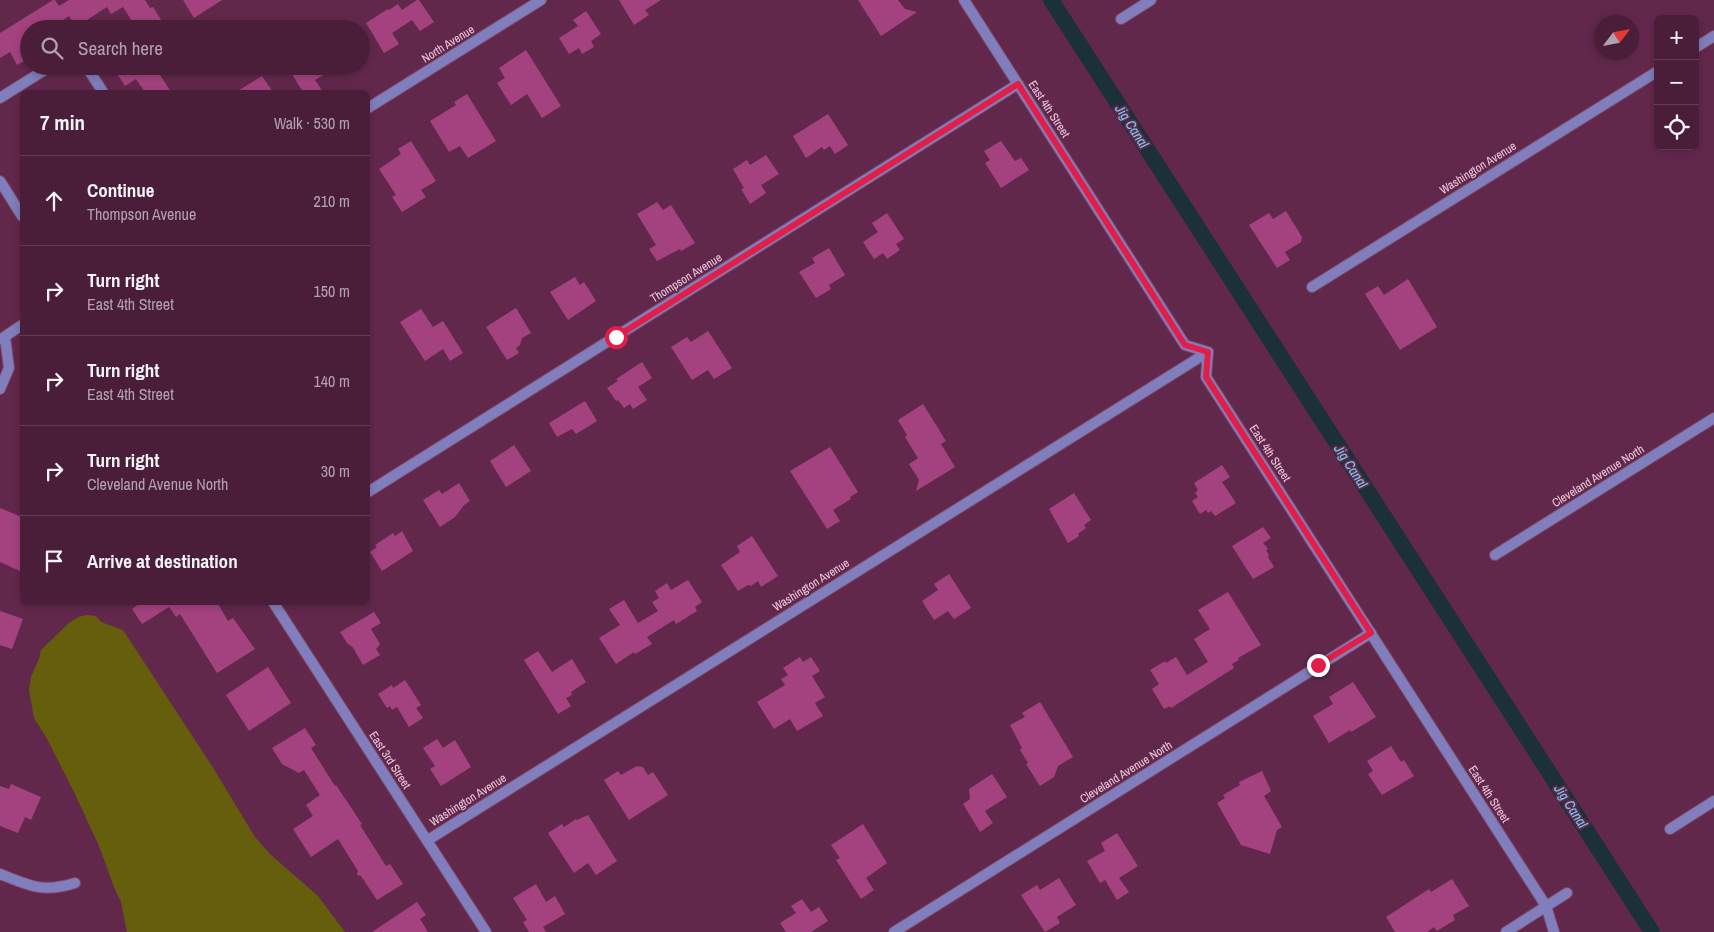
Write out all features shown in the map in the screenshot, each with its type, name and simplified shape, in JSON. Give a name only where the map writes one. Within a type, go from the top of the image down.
[{"type":"street","name":"North Avenue","points":[[370,107],[541,0]]},
{"type":"street","name":"East 4th Street","points":[[964,0],[1185,345],[1208,352],[1206,377],[1546,906],[1554,932]]},
{"type":"street","points":[[1121,19],[1152,0]]},
{"type":"street","points":[[1699,45],[1714,36]]},
{"type":"street","name":"Washington Avenue","points":[[1312,287],[1654,73]]},
{"type":"street","points":[[0,98],[37,75]]},
{"type":"street","points":[[92,75],[102,90]]},
{"type":"street","name":"Thompson Avenue","points":[[370,491],[1018,84]]},
{"type":"street","points":[[0,181],[20,213]]},
{"type":"street","points":[[0,389],[8,368],[2,338],[20,326]]},
{"type":"street","name":"Washington Avenue","points":[[428,840],[1208,352]]},
{"type":"street","name":"Cleveland Avenue North","points":[[1495,555],[1714,418]]},
{"type":"street","name":"East 3rd Street","points":[[275,605],[486,932]]},
{"type":"street","name":"Cleveland Avenue North","points":[[894,932],[1371,633]]},
{"type":"street","points":[[1670,829],[1714,801]]},
{"type":"street","points":[[0,874],[43,889],[60,888],[75,883]]},
{"type":"street","points":[[1506,932],[1567,893]]},
{"type":"shaded area","points":[[96,616],[101,622],[123,630],[212,766],[255,837],[271,855],[318,896],[345,932],[127,932],[121,902],[99,846],[74,792],[46,737],[34,718],[29,690],[31,677],[41,650],[69,623],[78,617]]},
{"type":"building","points":[[53,0],[59,6],[69,0],[145,0],[150,8],[153,7],[161,20],[131,20],[123,7],[111,14],[107,7],[87,20],[72,20],[69,16],[63,20],[21,20]]},
{"type":"building","points":[[183,0],[222,0],[194,18]]},
{"type":"building","points":[[419,0],[434,22],[420,31],[412,20],[392,33],[399,44],[384,53],[370,30],[370,20],[398,4],[402,10]]},
{"type":"building","points":[[619,0],[661,0],[645,10],[649,15],[634,25]]},
{"type":"building","points":[[858,0],[898,0],[905,9],[917,12],[881,36]]},
{"type":"building","points":[[586,11],[601,34],[591,41],[594,47],[582,54],[579,48],[569,54],[559,38],[578,26],[573,20]]},
{"type":"building","points":[[20,21],[20,63],[17,65],[10,52],[0,58],[0,33]]},
{"type":"building","points":[[526,50],[561,106],[542,118],[527,94],[511,105],[497,83],[505,78],[499,68]]},
{"type":"building","points":[[118,75],[160,75],[170,90],[144,90],[136,79],[125,86]]},
{"type":"building","points":[[293,75],[323,75],[315,80],[322,90],[302,90]]},
{"type":"building","points":[[262,76],[272,90],[239,90]]},
{"type":"building","points":[[467,94],[496,141],[468,158],[460,146],[449,152],[430,121],[456,105],[454,102]]},
{"type":"building","points":[[828,114],[848,145],[835,154],[830,146],[824,150],[822,147],[806,158],[793,136]]},
{"type":"building","points":[[411,141],[436,181],[421,190],[426,197],[402,212],[392,197],[396,195],[379,169],[401,154],[398,149]]},
{"type":"building","points":[[1001,141],[1015,161],[1021,158],[1029,170],[1001,188],[985,163],[990,160],[984,151]]},
{"type":"building","points":[[766,155],[779,174],[761,185],[766,193],[750,204],[741,189],[744,188],[733,169],[747,160],[750,165]]},
{"type":"building","points":[[657,202],[663,210],[671,205],[695,243],[657,261],[649,249],[656,245],[637,214]]},
{"type":"building","points":[[1286,211],[1302,237],[1301,242],[1285,252],[1290,260],[1277,268],[1249,225],[1269,213],[1273,219]]},
{"type":"building","points":[[887,213],[904,239],[896,244],[900,250],[887,259],[883,253],[874,259],[863,242],[878,232],[872,223]]},
{"type":"building","points":[[829,248],[845,275],[829,285],[831,289],[816,298],[799,272],[815,263],[812,258]]},
{"type":"building","points":[[575,277],[580,285],[584,282],[596,301],[568,320],[550,292]]},
{"type":"building","points":[[1408,279],[1437,327],[1400,350],[1365,294],[1378,286],[1384,295]]},
{"type":"building","points":[[516,308],[531,333],[522,338],[520,345],[516,348],[519,353],[507,360],[486,327]]},
{"type":"building","points":[[421,309],[433,327],[443,321],[463,353],[450,361],[443,349],[425,361],[400,322]]},
{"type":"building","points":[[708,331],[732,368],[714,379],[708,370],[692,380],[671,347],[687,337],[691,342]]},
{"type":"building","points":[[642,362],[652,378],[638,387],[647,400],[633,409],[630,404],[624,408],[618,400],[616,401],[607,388],[618,381],[616,379]]},
{"type":"building","points":[[585,401],[597,421],[576,434],[572,429],[557,437],[549,423]]},
{"type":"building","points":[[923,404],[946,441],[941,444],[955,467],[916,491],[919,480],[909,464],[918,458],[905,437],[907,435],[898,420]]},
{"type":"building","points":[[514,445],[531,471],[506,487],[490,461]]},
{"type":"building","points":[[830,447],[858,492],[850,497],[851,499],[833,510],[840,521],[827,529],[790,471]]},
{"type":"building","points":[[1222,465],[1230,477],[1222,482],[1236,503],[1215,516],[1211,511],[1208,513],[1206,510],[1200,514],[1192,501],[1198,497],[1195,493],[1198,490],[1194,483]]},
{"type":"building","points":[[459,483],[470,501],[464,505],[455,517],[440,527],[423,500],[439,490],[442,494]]},
{"type":"building","points":[[1074,493],[1091,520],[1084,525],[1086,528],[1078,534],[1079,536],[1068,543],[1049,509]]},
{"type":"building","points":[[0,508],[20,516],[20,571],[0,562]]},
{"type":"building","points":[[1263,527],[1271,538],[1263,543],[1268,549],[1266,550],[1269,555],[1268,557],[1274,567],[1253,579],[1232,546]]},
{"type":"building","points":[[402,531],[413,551],[382,571],[370,552],[377,547],[375,545],[393,533],[395,536]]},
{"type":"building","points":[[752,536],[778,576],[761,587],[758,581],[738,591],[721,565],[740,552],[737,546]]},
{"type":"building","points":[[949,574],[971,608],[954,619],[948,611],[934,620],[922,601],[938,590],[934,584]]},
{"type":"building","points":[[688,580],[702,602],[695,607],[697,611],[676,624],[674,620],[647,637],[652,644],[635,654],[634,652],[616,664],[599,638],[620,625],[609,609],[624,600],[638,623],[658,611],[652,602],[659,598],[655,591],[667,583],[671,590]]},
{"type":"building","points":[[1228,592],[1261,645],[1238,658],[1239,660],[1232,664],[1234,668],[1171,708],[1170,706],[1164,709],[1152,689],[1159,684],[1150,670],[1176,657],[1187,675],[1208,662],[1194,639],[1210,629],[1198,610]]},
{"type":"building","points":[[138,605],[219,605],[228,621],[233,618],[255,649],[217,673],[180,614],[176,617],[169,607],[142,624],[132,609]]},
{"type":"building","points":[[0,611],[23,619],[12,649],[0,645]]},
{"type":"building","points":[[374,612],[381,623],[371,629],[380,644],[376,649],[380,655],[363,665],[352,646],[347,643],[340,632]]},
{"type":"building","points":[[538,651],[552,672],[572,659],[586,682],[571,692],[572,695],[566,698],[571,706],[558,714],[524,660]]},
{"type":"building","points":[[800,657],[803,662],[811,657],[820,671],[812,676],[825,697],[815,703],[823,716],[797,731],[790,719],[774,729],[757,702],[785,685],[781,679],[788,675],[783,668]]},
{"type":"building","points":[[268,667],[291,703],[249,731],[226,695]]},
{"type":"building","points":[[405,680],[421,705],[416,708],[423,718],[409,727],[397,707],[392,710],[390,706],[387,708],[378,694],[392,685],[393,688]]},
{"type":"building","points":[[1353,682],[1376,717],[1329,743],[1313,716],[1333,704],[1329,697]]},
{"type":"building","points":[[1040,702],[1073,757],[1058,766],[1054,777],[1040,786],[1026,764],[1028,763],[1020,750],[1022,748],[1010,725],[1025,717],[1022,713]]},
{"type":"building","points":[[305,728],[316,745],[311,748],[362,824],[360,825],[386,866],[390,864],[403,884],[377,900],[361,876],[357,875],[358,871],[338,839],[311,857],[293,829],[313,816],[306,805],[320,795],[304,770],[299,773],[282,764],[272,748]]},
{"type":"building","points":[[437,739],[443,748],[455,740],[471,767],[441,786],[430,769],[435,766],[423,748]]},
{"type":"building","points":[[1391,746],[1401,762],[1404,760],[1414,776],[1382,795],[1368,774],[1373,771],[1367,761]]},
{"type":"building","points":[[637,766],[643,767],[648,775],[653,772],[668,795],[629,820],[604,780],[618,771],[621,775]]},
{"type":"building","points":[[1262,771],[1271,791],[1264,796],[1282,827],[1277,830],[1270,854],[1241,845],[1217,803],[1225,798],[1223,795],[1240,785],[1239,782]]},
{"type":"building","points":[[992,774],[1007,797],[985,811],[993,823],[980,832],[963,804],[970,799],[969,789]]},
{"type":"building","points":[[11,784],[41,797],[31,820],[25,817],[18,833],[0,826],[0,786],[9,789]]},
{"type":"building","points":[[588,815],[617,861],[596,875],[588,863],[574,873],[548,833],[562,824],[564,827],[576,819]]},
{"type":"building","points":[[863,824],[887,863],[866,878],[874,890],[861,899],[836,860],[840,858],[831,845]]},
{"type":"building","points":[[1117,833],[1138,866],[1119,878],[1129,892],[1117,900],[1105,880],[1100,883],[1087,861],[1105,851],[1101,843]]},
{"type":"building","points":[[1059,878],[1076,905],[1057,917],[1060,923],[1045,932],[1021,895],[1037,885],[1040,890]]},
{"type":"building","points":[[1452,879],[1469,906],[1453,915],[1455,920],[1437,931],[1434,927],[1427,932],[1395,932],[1386,917],[1429,889],[1431,892]]},
{"type":"building","points":[[536,884],[546,902],[555,896],[565,914],[543,927],[546,932],[529,932],[523,922],[527,920],[513,898]]},
{"type":"building","points":[[802,899],[811,912],[819,907],[828,921],[811,932],[786,932],[780,923],[796,913],[791,906]]},
{"type":"building","points":[[417,902],[426,915],[420,919],[428,932],[372,932]]},
{"type":"waterway","name":"Jig Canal","points":[[1051,0],[1652,932]]},
{"type":"route","points":[[616,337],[1018,84],[1185,345],[1208,352],[1206,377],[1371,633],[1318,665]]}]
